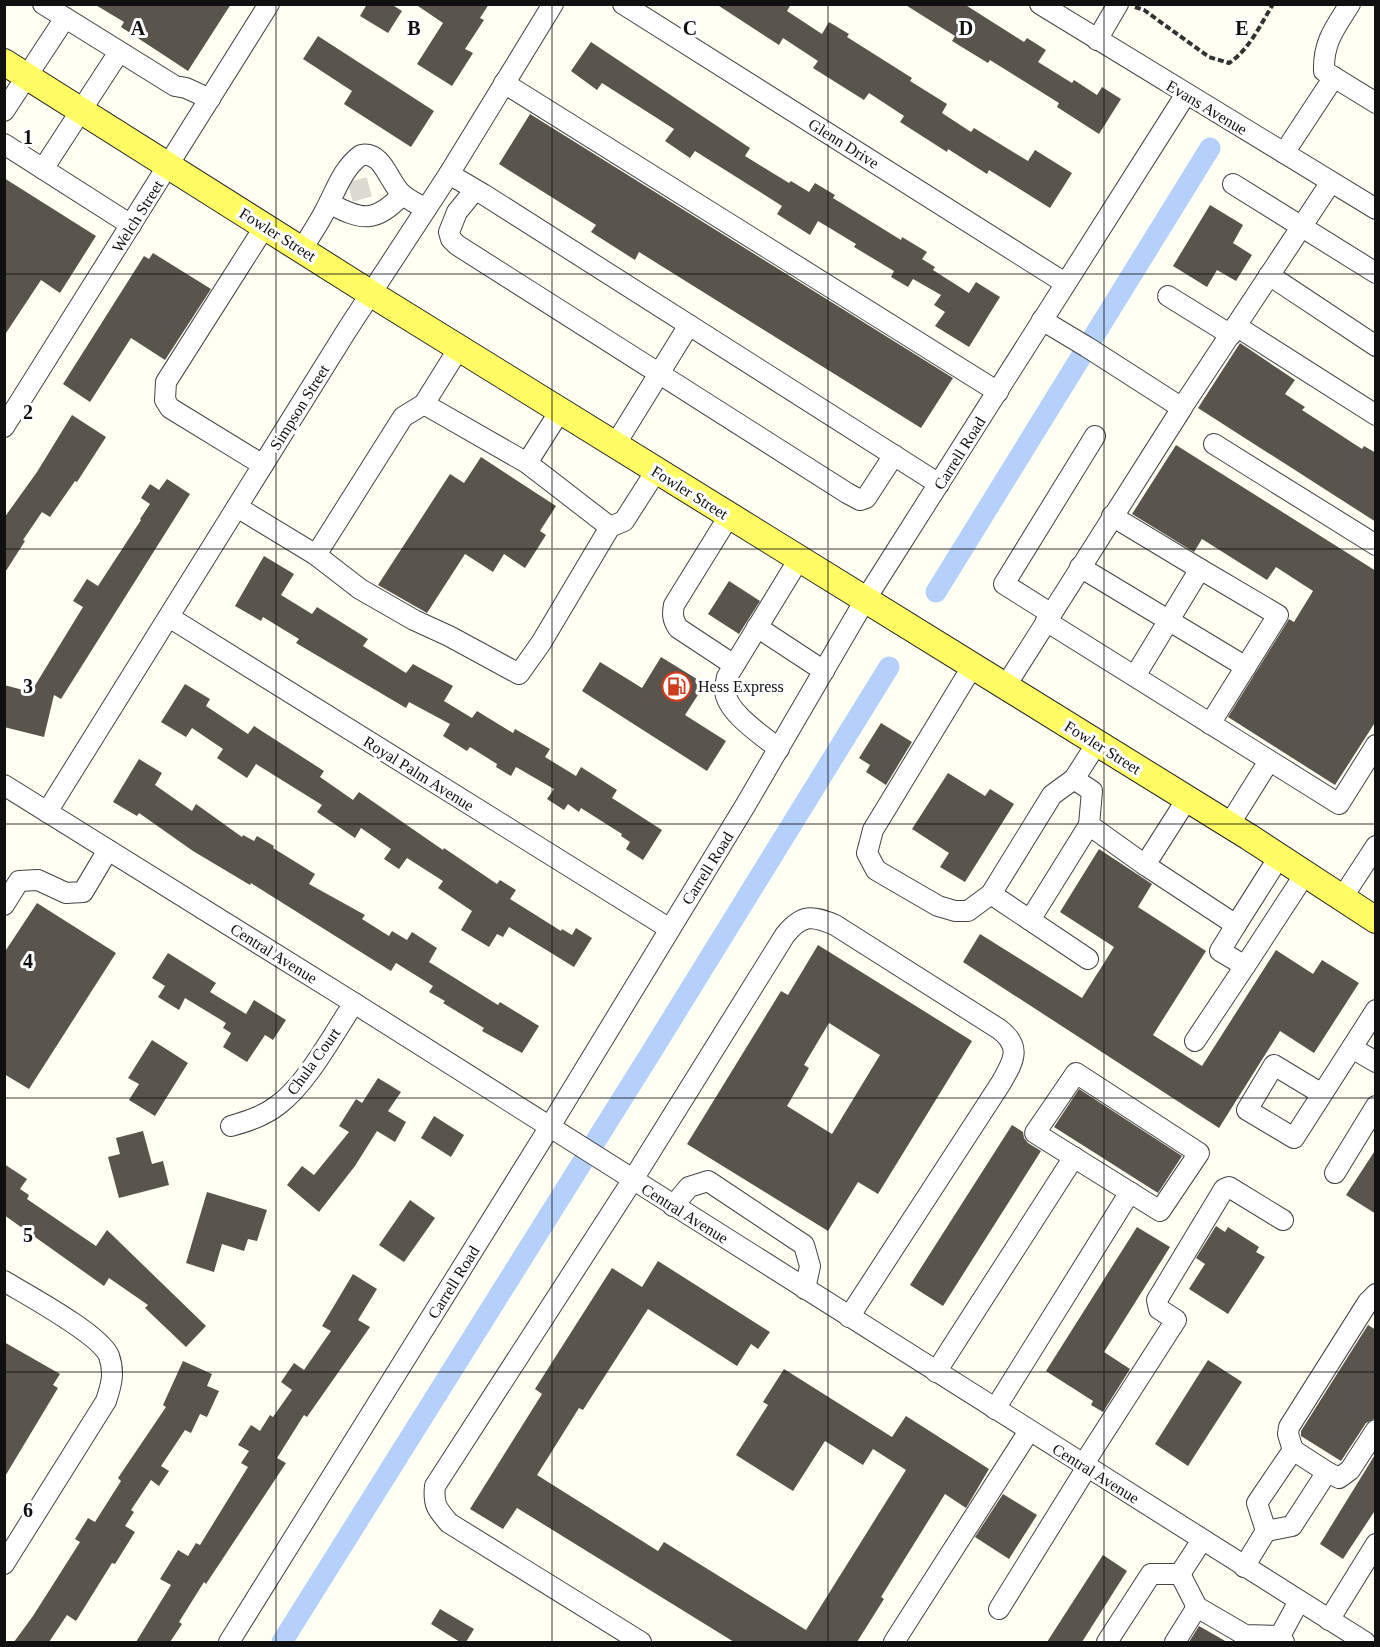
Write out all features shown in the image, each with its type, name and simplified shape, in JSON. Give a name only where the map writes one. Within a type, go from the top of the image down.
[{"type":"main road","name":"Fowler Street","points":[[4,62],[370,293],[1229,825],[1376,920]]},
{"type":"street","points":[[43,4],[175,86],[186,88],[210,99]]},
{"type":"street","name":"Welch Street","points":[[4,427],[269,4]]},
{"type":"street","name":"Simpson Street","points":[[47,812],[553,4]]},
{"type":"street","name":"Glenn Drive","points":[[623,4],[1065,283]]},
{"type":"street","name":"Evans Avenue","points":[[1040,4],[1376,209]]},
{"type":"street","points":[[1097,40],[1118,4]]},
{"type":"street","points":[[1350,4],[1329,38],[1323,55],[1324,71],[1376,104]]},
{"type":"street","points":[[4,111],[65,18]]},
{"type":"street","points":[[43,169],[119,52]]},
{"type":"street","points":[[1284,153],[1334,77]]},
{"type":"street","points":[[504,83],[998,392]]},
{"type":"street","name":"Carrell Road","points":[[229,1642],[557,1133],[670,929],[779,749],[865,600],[1186,94]]},
{"type":"street","points":[[4,144],[131,225]]},
{"type":"street","points":[[302,249],[337,197],[345,172],[354,161],[361,155],[373,156],[380,162],[390,187],[389,209],[366,216],[352,215],[337,197]]},
{"type":"street","points":[[448,174],[939,484]]},
{"type":"street","points":[[1005,687],[1181,409],[1331,182]]},
{"type":"street","points":[[1233,184],[1376,273]]},
{"type":"street","points":[[390,187],[426,209]]},
{"type":"street","points":[[475,190],[452,222],[449,232],[451,239],[659,374],[860,500],[866,498],[871,492],[894,455]]},
{"type":"street","points":[[263,465],[170,408],[165,400],[166,382],[265,226]]},
{"type":"street","points":[[1269,276],[1376,346]]},
{"type":"street","points":[[1168,296],[1234,331],[1376,415]]},
{"type":"street","points":[[1042,320],[1087,346],[1181,409]]},
{"type":"street","points":[[615,445],[689,325]]},
{"type":"street","points":[[316,555],[403,417],[424,404],[459,348]]},
{"type":"street","points":[[424,404],[527,463],[610,527]]},
{"type":"street","points":[[527,463],[560,411]]},
{"type":"street","points":[[1095,436],[1004,584],[1134,676],[1339,804],[1376,745]]},
{"type":"street","points":[[1214,444],[1376,545]]},
{"type":"street","points":[[237,507],[316,555],[360,589],[414,620],[519,674],[541,642],[610,527],[624,521],[656,471]]},
{"type":"street","points":[[729,516],[674,605],[673,614],[678,628],[734,664]]},
{"type":"street","points":[[1113,516],[1278,615],[1210,724]]},
{"type":"street","points":[[779,749],[735,713],[728,702],[725,690],[727,677],[734,664],[799,559]]},
{"type":"street","points":[[1080,567],[1246,667]]},
{"type":"street","points":[[1134,676],[1200,569]]},
{"type":"street","name":"Royal Palm Avenue","points":[[169,617],[670,929]]},
{"type":"street","points":[[757,627],[824,671]]},
{"type":"street","points":[[972,667],[873,830],[867,853],[876,870],[947,909],[968,910],[991,894],[1053,795],[1074,778],[1097,743]]},
{"type":"street","points":[[1229,825],[1269,761]]},
{"type":"street","points":[[1030,920],[1089,825],[1092,791],[1074,778]]},
{"type":"street","name":"Central Avenue","points":[[4,785],[354,1003],[1365,1642]]},
{"type":"street","points":[[1145,865],[1187,799]]},
{"type":"street","points":[[1089,825],[1236,925]]},
{"type":"street","points":[[1342,898],[1376,846]]},
{"type":"street","points":[[4,905],[19,881],[38,880],[66,893],[83,892],[108,850]]},
{"type":"street","points":[[1245,966],[1220,951],[1279,857]]},
{"type":"street","points":[[1195,1041],[1305,874]]},
{"type":"street","points":[[991,894],[1088,959]]},
{"type":"street","points":[[641,1642],[449,1523],[434,1500],[435,1486],[632,1180],[790,928],[796,922],[810,917],[835,925],[999,1029],[1008,1036],[1014,1048],[1013,1058],[1001,1083],[849,1317]]},
{"type":"street","name":"Chula Court","points":[[231,1126],[269,1111],[291,1094],[354,1003]]},
{"type":"street","points":[[1322,1094],[1376,1010]]},
{"type":"street","points":[[1352,1048],[1376,1062]]},
{"type":"street","points":[[1076,1073],[1199,1154],[1160,1211],[1074,1157],[1035,1133],[1076,1073]]},
{"type":"street","points":[[1335,1173],[1376,1106]]},
{"type":"street","points":[[936,1372],[1074,1157]]},
{"type":"street","points":[[673,1206],[689,1187],[708,1181],[804,1245],[810,1266],[805,1289]]},
{"type":"street","points":[[999,1609],[1176,1320],[1159,1309],[1157,1300],[1224,1190],[1229,1187],[1283,1220]]},
{"type":"street","points":[[995,1409],[1130,1192]]},
{"type":"street","points":[[4,1281],[93,1337],[108,1355],[113,1379],[106,1401],[4,1564]]},
{"type":"street","points":[[1376,1294],[1368,1302],[1289,1427],[1288,1434],[1293,1450],[1339,1478],[1350,1470],[1376,1430]]},
{"type":"street","points":[[894,1642],[1029,1431]]},
{"type":"street","points":[[1266,1531],[1257,1503],[1293,1450]]},
{"type":"street","points":[[1244,1567],[1266,1531],[1292,1526],[1327,1472]]},
{"type":"street","points":[[1180,1574],[1202,1540]]},
{"type":"street","points":[[1329,1620],[1376,1544]]},
{"type":"street","points":[[1107,1642],[1151,1574],[1180,1574]]},
{"type":"street","points":[[1180,1574],[1197,1606],[1243,1639],[1282,1639],[1299,1601]]},
{"type":"street","points":[[1175,1642],[1197,1606]]},
{"type":"path","points":[[1125,4],[1144,10],[1209,57],[1229,63],[1238,58],[1245,49],[1273,4]]},
{"type":"building","points":[[94,4],[231,4],[188,71],[121,27],[124,22]]},
{"type":"building","points":[[367,4],[391,4],[402,11],[388,33],[360,16]]},
{"type":"building","points":[[415,4],[489,4],[480,18],[484,20],[465,49],[473,53],[452,86],[417,64],[443,23]]},
{"type":"building","points":[[716,4],[791,4],[787,11],[822,34],[829,22],[849,34],[847,37],[912,78],[910,81],[947,104],[942,113],[971,132],[974,128],[1028,161],[1035,150],[1072,173],[1050,208],[989,170],[987,174],[948,149],[947,152],[900,122],[904,116],[869,93],[864,100],[813,68],[818,61],[783,38],[779,45]]},
{"type":"building","points":[[904,4],[964,4],[1024,42],[1027,38],[1046,50],[1038,62],[1072,83],[1074,80],[1097,95],[1102,87],[1121,99],[1099,134],[1057,107],[1059,103],[990,60],[988,63],[952,41],[955,36]]},
{"type":"building","points":[[318,36],[434,111],[411,147],[344,104],[352,91],[303,59]]},
{"type":"building","points":[[591,42],[750,148],[745,156],[789,183],[791,181],[809,192],[815,183],[835,195],[833,198],[901,240],[902,237],[927,252],[922,259],[935,267],[933,270],[969,293],[976,282],[1000,297],[969,347],[935,326],[945,312],[934,305],[941,295],[913,279],[908,287],[891,277],[894,271],[854,247],[856,244],[818,221],[810,235],[777,214],[782,206],[695,151],[690,158],[665,141],[674,129],[602,83],[597,90],[571,71]]},
{"type":"building","points":[[530,114],[953,378],[921,428],[639,252],[635,260],[591,232],[596,225],[499,164]]},
{"type":"building","points":[[4,178],[96,236],[60,293],[41,280],[4,336]]},
{"type":"building","points":[[1210,205],[1243,225],[1233,243],[1252,255],[1236,281],[1217,270],[1207,287],[1173,266]]},
{"type":"building","points":[[153,253],[211,289],[165,360],[131,338],[90,402],[63,384],[144,256],[149,259]]},
{"type":"building","points":[[1240,343],[1295,380],[1285,394],[1305,407],[1302,410],[1362,449],[1364,446],[1376,453],[1376,522],[1198,408]]},
{"type":"building","points":[[72,415],[106,437],[77,482],[75,481],[50,517],[42,512],[4,574],[4,518],[37,472]]},
{"type":"building","points":[[1176,445],[1376,571],[1376,721],[1335,785],[1228,717],[1289,619],[1294,622],[1313,591],[1276,567],[1267,580],[1202,539],[1194,552],[1132,514]]},
{"type":"building","points":[[481,457],[556,506],[540,531],[546,535],[525,568],[504,554],[493,572],[465,554],[427,613],[378,585],[450,474],[464,483]]},
{"type":"building","points":[[167,479],[190,494],[61,699],[54,695],[44,737],[4,727],[4,685],[31,692],[83,607],[73,601],[87,579],[98,586],[150,504],[141,498],[150,484],[159,490]]},
{"type":"building","points":[[264,556],[294,574],[281,595],[312,614],[317,607],[368,639],[363,646],[406,673],[413,664],[453,686],[444,701],[472,718],[477,711],[513,733],[515,729],[550,749],[545,757],[576,776],[581,767],[617,790],[612,798],[662,830],[643,860],[626,849],[630,842],[621,836],[622,834],[581,808],[579,812],[568,804],[564,810],[547,799],[554,789],[516,767],[511,776],[470,747],[467,751],[443,736],[450,724],[409,702],[406,708],[296,643],[299,639],[263,617],[261,621],[235,606]]},
{"type":"building","points":[[729,581],[760,601],[739,634],[708,614]]},
{"type":"building","points":[[661,657],[705,684],[685,715],[726,741],[707,771],[582,691],[600,662],[642,688]]},
{"type":"building","points":[[185,684],[210,699],[206,706],[248,734],[254,726],[324,771],[320,777],[353,800],[359,792],[497,884],[500,880],[516,890],[510,899],[561,931],[562,929],[572,935],[576,928],[592,938],[574,967],[509,927],[503,937],[497,934],[489,947],[461,930],[472,911],[438,888],[443,881],[407,858],[399,869],[384,859],[391,849],[361,828],[355,838],[317,812],[322,805],[256,764],[247,778],[217,758],[223,749],[192,728],[186,737],[161,722]]},
{"type":"building","points":[[881,723],[912,742],[886,785],[866,772],[870,765],[859,758]]},
{"type":"building","points":[[139,759],[162,773],[155,785],[192,811],[196,804],[242,837],[243,835],[254,841],[257,836],[274,846],[273,848],[315,874],[309,884],[365,915],[362,919],[389,936],[392,931],[407,940],[412,932],[437,948],[429,962],[498,1005],[500,1002],[539,1026],[522,1053],[482,1031],[484,1028],[429,992],[433,986],[396,963],[391,971],[251,883],[250,885],[193,851],[139,813],[137,816],[113,802]]},
{"type":"building","points":[[948,773],[985,796],[990,789],[1014,804],[965,882],[940,867],[949,853],[912,829]]},
{"type":"building","points":[[1099,849],[1152,884],[1138,907],[1206,951],[1153,1035],[1202,1066],[1276,950],[1313,974],[1322,960],[1359,983],[1314,1053],[1280,1031],[1219,1128],[963,962],[980,934],[1082,998],[1114,947],[1060,912]]},
{"type":"building","points":[[37,903],[116,953],[29,1089],[4,1074],[4,953]]},
{"type":"building","points":[[818,945],[972,1041],[878,1194],[858,1182],[828,1231],[687,1144],[781,991],[788,995]],"holes":[[[829,1023],[880,1055],[832,1134],[787,1106],[809,1068],[804,1065]]]},
{"type":"building","points":[[168,953],[216,983],[210,992],[246,1014],[254,1000],[286,1020],[273,1040],[265,1035],[247,1062],[223,1047],[231,1033],[223,1028],[226,1023],[185,998],[179,1010],[158,997],[165,986],[152,978]]},
{"type":"building","points":[[152,1040],[188,1063],[155,1116],[129,1100],[139,1084],[128,1078]]},
{"type":"building","points":[[378,1078],[401,1092],[388,1111],[406,1122],[395,1142],[377,1131],[355,1166],[319,1212],[287,1185],[302,1166],[314,1175],[349,1132],[339,1126],[356,1099],[362,1103]]},
{"type":"building","points":[[1079,1089],[1182,1156],[1158,1193],[1054,1127]]},
{"type":"building","points":[[434,1116],[464,1135],[451,1157],[421,1138]]},
{"type":"building","points":[[1012,1125],[1023,1132],[1028,1143],[1041,1151],[943,1306],[910,1285]]},
{"type":"building","points":[[143,1131],[152,1164],[163,1161],[169,1185],[119,1198],[108,1157],[120,1154],[116,1138]]},
{"type":"building","points":[[1376,1149],[1376,1214],[1346,1195]]},
{"type":"building","points":[[4,1164],[27,1179],[20,1189],[29,1195],[27,1199],[96,1246],[107,1230],[206,1326],[186,1347],[145,1308],[148,1305],[109,1278],[104,1286],[4,1215]]},
{"type":"building","points":[[207,1192],[267,1210],[257,1241],[248,1239],[244,1251],[222,1244],[214,1272],[186,1263]]},
{"type":"building","points":[[410,1200],[435,1218],[404,1262],[379,1245]]},
{"type":"building","points":[[1216,1226],[1225,1232],[1228,1227],[1259,1247],[1256,1252],[1265,1257],[1228,1314],[1189,1289],[1205,1264],[1196,1258]]},
{"type":"building","points":[[1137,1227],[1170,1247],[1104,1352],[1130,1369],[1103,1412],[1091,1405],[1093,1401],[1046,1371]]},
{"type":"building","points":[[658,1261],[770,1332],[758,1349],[751,1344],[737,1366],[648,1309],[583,1410],[579,1408],[537,1475],[658,1551],[664,1542],[806,1630],[906,1470],[873,1449],[863,1465],[825,1441],[793,1491],[736,1455],[768,1405],[763,1402],[784,1369],[892,1437],[906,1416],[989,1469],[966,1508],[945,1494],[881,1597],[884,1599],[857,1642],[734,1642],[517,1508],[503,1529],[470,1509],[542,1394],[535,1389],[612,1268],[642,1287]]},
{"type":"building","points":[[353,1274],[377,1289],[358,1320],[370,1327],[307,1417],[304,1415],[277,1458],[286,1463],[206,1584],[204,1582],[179,1622],[182,1624],[170,1642],[136,1642],[171,1585],[160,1579],[178,1550],[188,1556],[196,1543],[200,1545],[248,1467],[241,1463],[249,1451],[238,1445],[251,1425],[260,1431],[270,1415],[273,1417],[292,1390],[281,1382],[294,1363],[304,1370],[331,1331],[322,1326]]},
{"type":"building","points":[[1368,1325],[1376,1330],[1376,1418],[1366,1423],[1341,1461],[1301,1436],[1301,1431]]},
{"type":"building","points":[[4,1342],[60,1374],[53,1385],[58,1388],[4,1478]]},
{"type":"building","points":[[1208,1360],[1242,1382],[1188,1466],[1155,1444]]},
{"type":"building","points":[[183,1361],[212,1374],[207,1386],[219,1391],[207,1417],[200,1414],[191,1433],[185,1430],[161,1466],[169,1471],[159,1486],[151,1480],[131,1510],[134,1512],[125,1526],[135,1532],[115,1564],[112,1563],[76,1621],[67,1615],[49,1642],[14,1642],[80,1542],[75,1539],[88,1518],[95,1522],[121,1481],[118,1478],[166,1407],[163,1405]]},
{"type":"building","points":[[1376,1453],[1376,1509],[1343,1559],[1320,1544]]},
{"type":"building","points":[[1003,1494],[1037,1515],[1009,1559],[975,1537]]},
{"type":"building","points":[[1103,1555],[1127,1571],[1082,1642],[1047,1642]]},
{"type":"building","points":[[440,1609],[474,1629],[466,1642],[460,1642],[431,1624]]},
{"type":"building","points":[[1199,1626],[1227,1642],[1189,1642]]},
{"type":"waterway","points":[[936,592],[1210,148]]},
{"type":"waterway","points":[[282,1642],[889,667]]},
{"type":"tunnel","points":[[350,192],[376,185]]},
{"type":"place","name":"Hess Express","points":[[677,686]]}]
